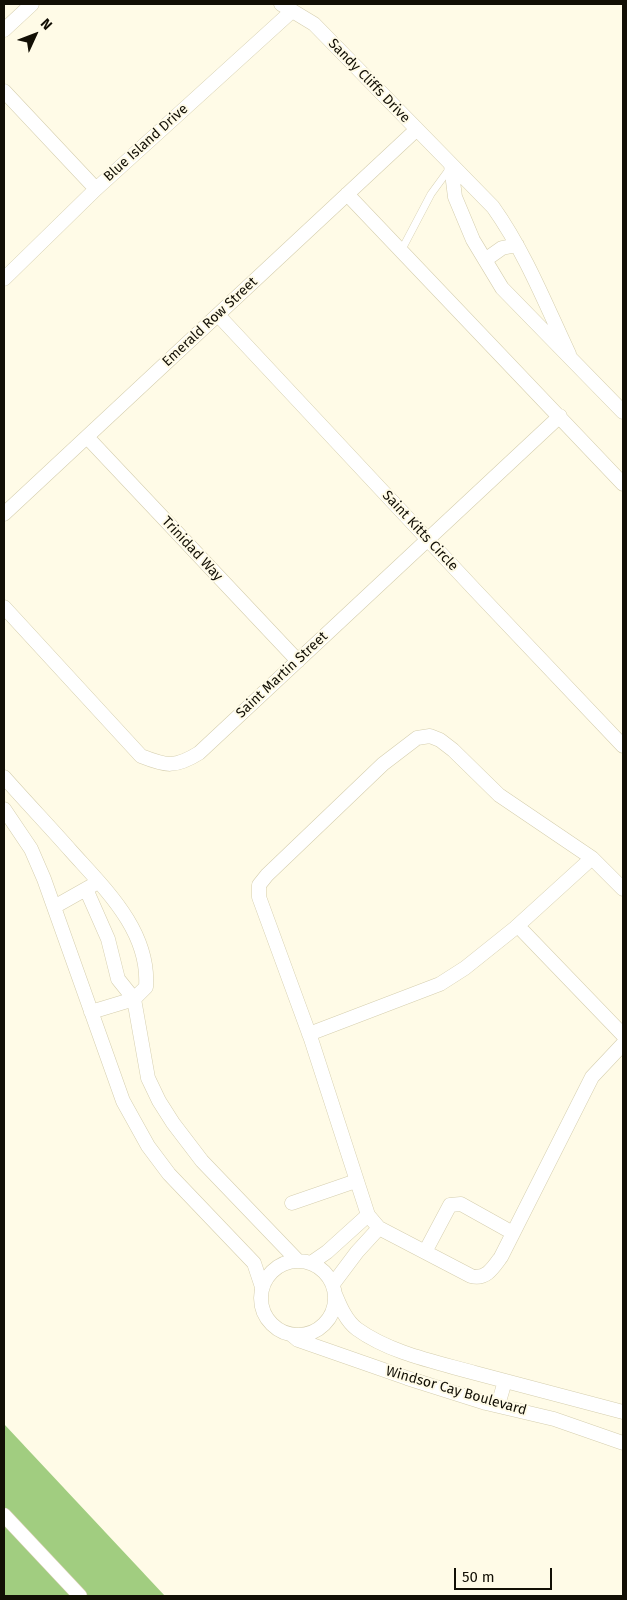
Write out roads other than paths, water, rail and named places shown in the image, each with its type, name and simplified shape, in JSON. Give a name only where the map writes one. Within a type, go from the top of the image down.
[{"type":"street","points":[[4,30],[32,4]]},
{"type":"street","name":"Sandy Cliffs Drive","points":[[286,8],[314,24],[493,207],[517,245],[569,354]]},
{"type":"street","name":"Blue Island Drive","points":[[4,278],[286,8]]},
{"type":"street","points":[[4,91],[96,189]]},
{"type":"street","name":"Emerald Row Street","points":[[4,514],[416,130]]},
{"type":"street","name":"Sandy Cliffs Drive","points":[[451,165],[455,197],[473,240],[502,288],[569,354],[623,412]]},
{"type":"street","points":[[347,194],[623,484]]},
{"type":"street","points":[[486,260],[502,248],[517,245]]},
{"type":"street","name":"Saint Kitts Circle","points":[[218,314],[427,540],[623,746]]},
{"type":"street","name":"Saint Martin Street","points":[[4,607],[141,756],[163,765],[183,763],[199,753],[560,416]]},
{"type":"street","name":"Trinidad Way","points":[[87,436],[298,661]]},
{"type":"street","points":[[623,889],[592,858],[499,795],[454,750],[440,740],[430,736],[417,738],[384,764],[267,875],[259,885],[259,897],[309,1034],[368,1215],[379,1228],[478,1278],[492,1270],[513,1233],[592,1078],[623,1044]]},
{"type":"street","points":[[4,777],[122,910],[137,936],[144,958],[146,987],[134,999],[91,1012]]},
{"type":"street","name":"Windsor Cay Boulevard","points":[[4,809],[31,849],[54,907],[123,1101],[148,1146],[169,1174],[254,1263],[262,1287],[260,1300],[263,1312],[270,1323],[280,1331],[292,1335],[298,1340],[407,1378],[498,1406],[554,1419],[623,1443]]},
{"type":"street","points":[[309,1034],[440,984],[465,968],[518,926],[592,858]]},
{"type":"street","points":[[54,907],[98,882]]},
{"type":"street","name":"Windsor Cay Boulevard","points":[[86,889],[108,939],[118,979],[134,999],[148,1078],[172,1123],[202,1162],[304,1262],[326,1274],[343,1312],[355,1328],[372,1339],[425,1358],[623,1412]]},
{"type":"street","points":[[518,926],[623,1035]]},
{"type":"street","points":[[292,1203],[356,1181]]},
{"type":"street","points":[[425,1252],[450,1204],[461,1204],[513,1233]]},
{"type":"street","points":[[262,1287],[267,1276],[275,1268],[286,1262],[304,1262],[327,1252],[368,1215]]},
{"type":"street","points":[[292,1335],[303,1335],[323,1325],[330,1316],[334,1305],[334,1289],[357,1252],[379,1228]]},
{"type":"street","points":[[498,1406],[506,1381]]},
{"type":"street","points":[[4,1515],[80,1596]]},
{"type":"lane","points":[[401,251],[431,194],[451,165]]}]
